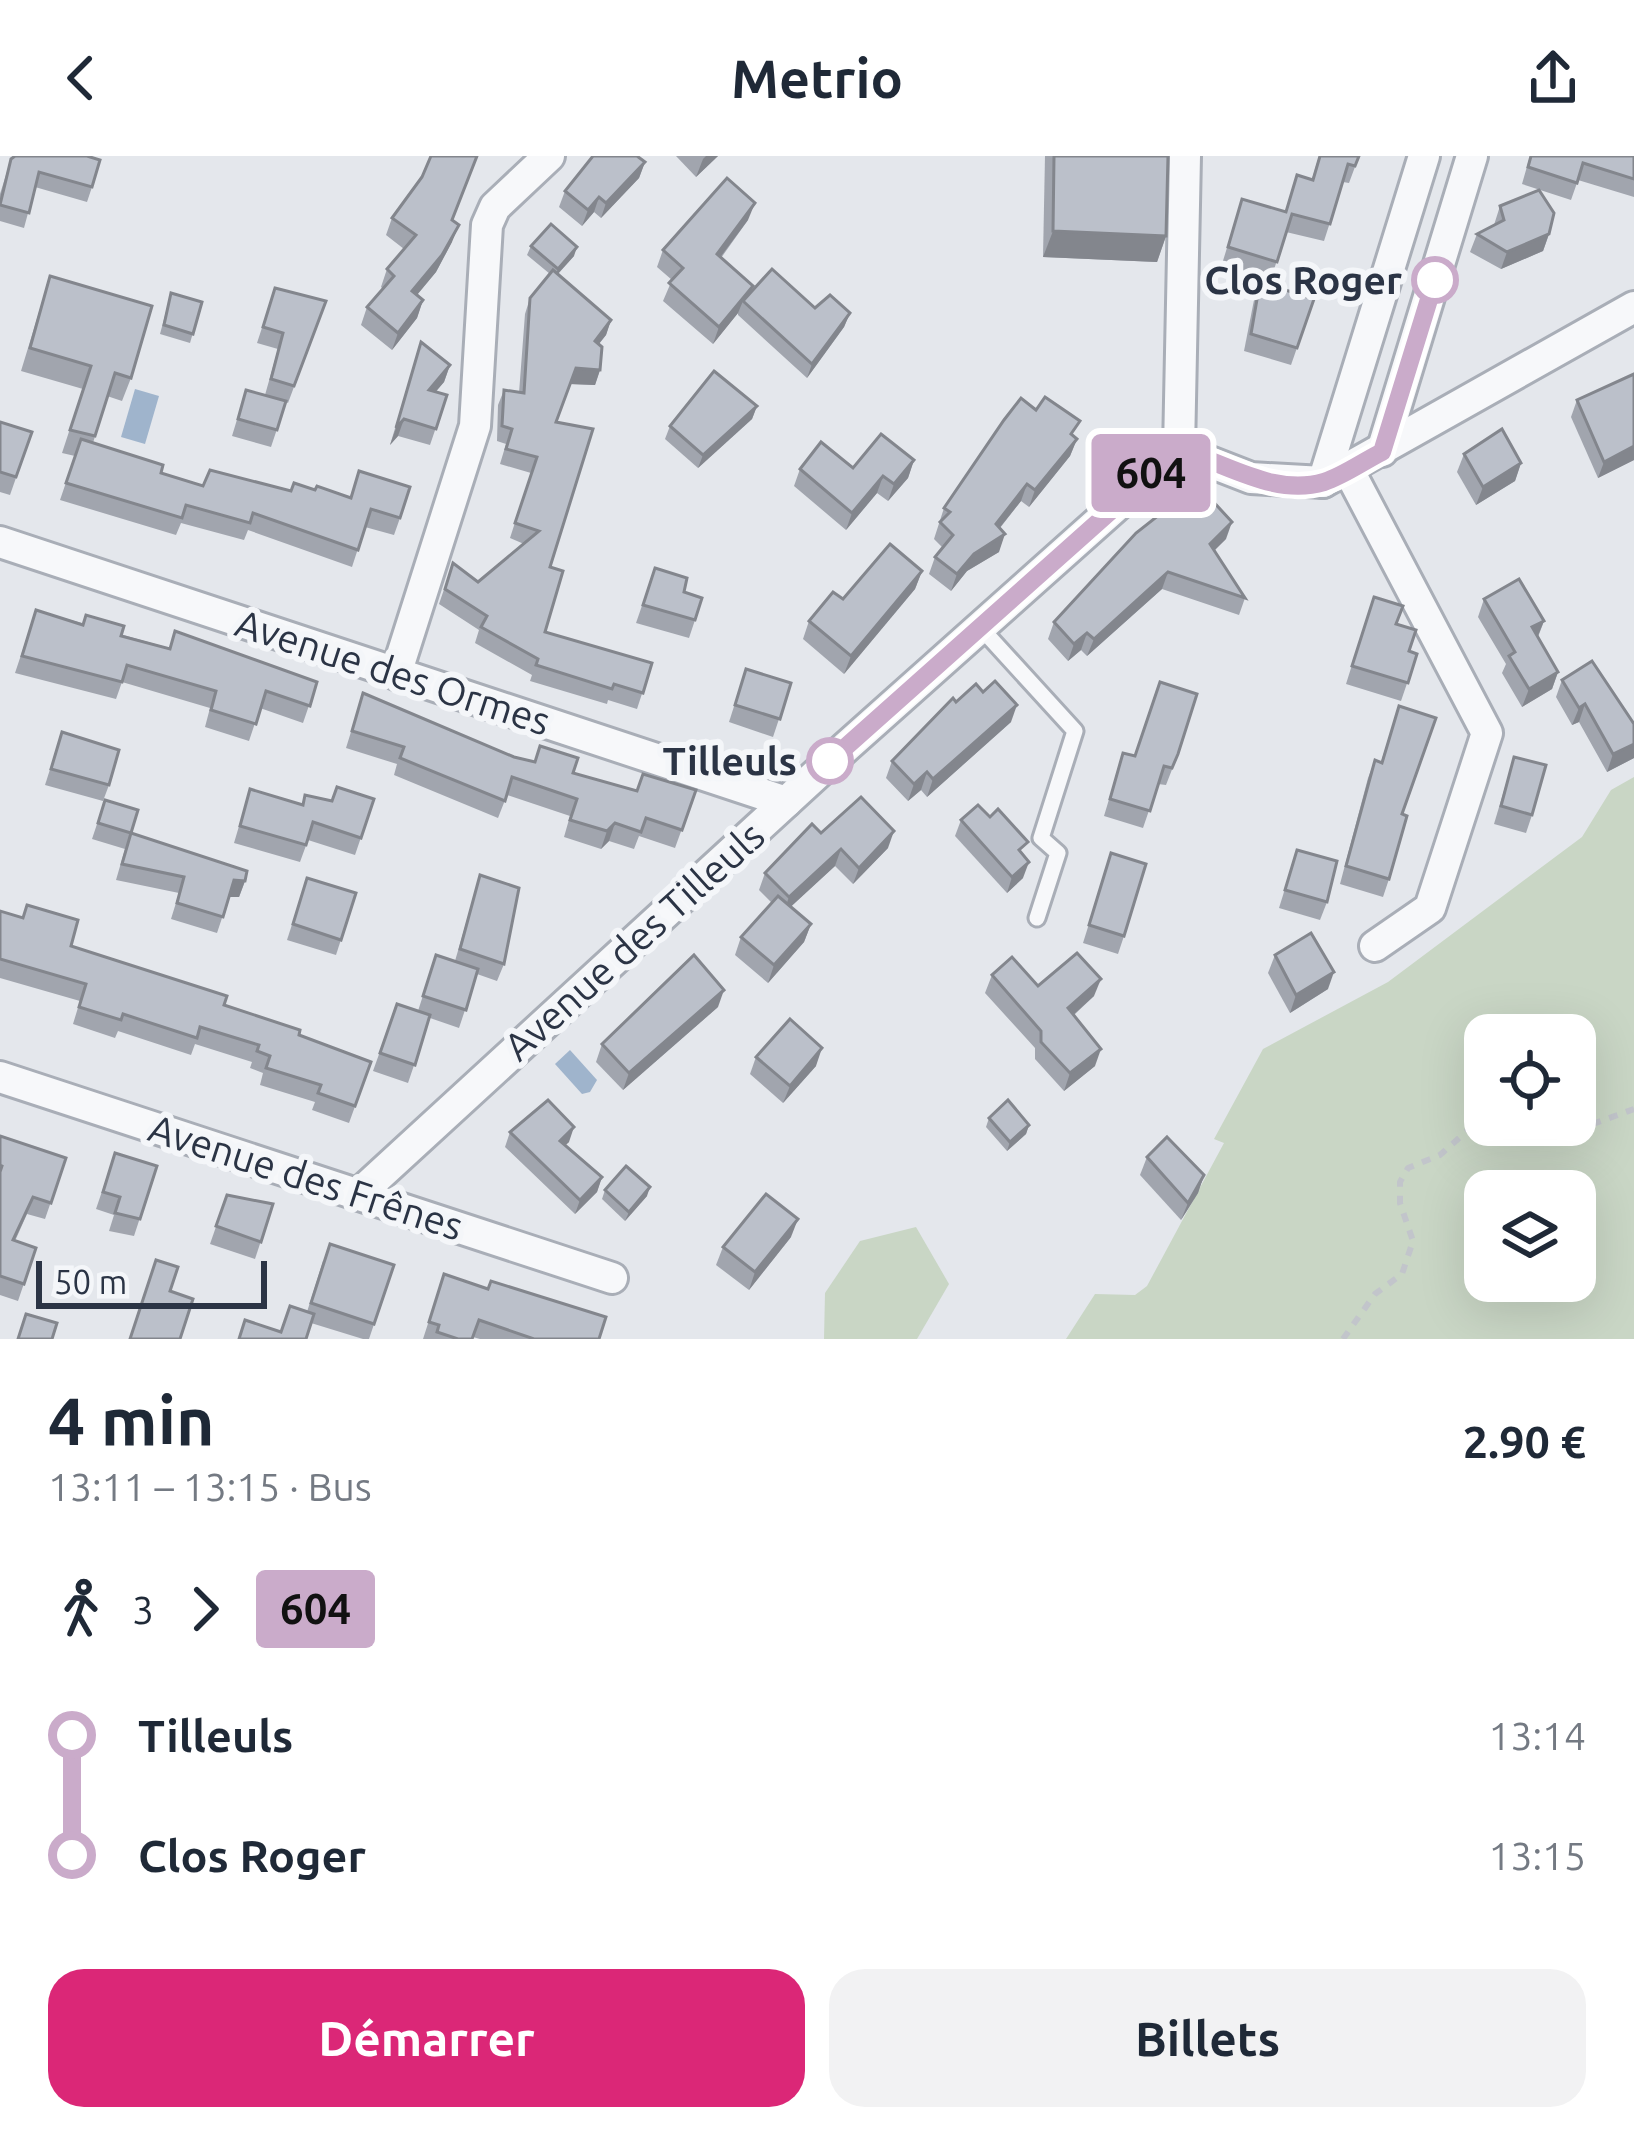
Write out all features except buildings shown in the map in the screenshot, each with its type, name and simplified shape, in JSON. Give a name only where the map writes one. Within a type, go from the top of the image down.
[{"type":"street","points":[[396,674],[475,427],[488,225],[495,207],[549,156]]},
{"type":"street","points":[[1185,156],[1179,450],[1251,478],[1335,476],[1634,307]]},
{"type":"street","points":[[1375,946],[1430,908],[1487,733],[1335,476],[1424,156]]},
{"type":"street","points":[[1382,452],[1472,156]]},
{"type":"street","name":"Avenue des Tilleuls","points":[[359,1195],[786,802],[1179,450]]},
{"type":"street","name":"Avenue des Ormes","points":[[0,542],[786,802]]},
{"type":"street","name":"Avenue des Frênes","points":[[0,1077],[612,1278]]},
{"type":"lane","points":[[981,628],[1075,731],[1041,838],[1058,853],[1037,918]]},
{"type":"path","points":[[1596,1123],[1634,1109]]},
{"type":"path","points":[[1343,1339],[1375,1294],[1402,1274],[1413,1241],[1400,1203],[1400,1182],[1408,1168],[1440,1156],[1464,1134]]},
{"type":"green space","points":[[1634,777],[1634,1339],[1066,1339],[1095,1294],[1135,1295],[1147,1286],[1224,1143],[1214,1139],[1263,1049],[1388,982],[1582,837],[1611,790]]},
{"type":"green space","points":[[916,1227],[949,1284],[917,1339],[824,1339],[825,1293],[860,1241]]},
{"type":"water","points":[[135,389],[159,396],[145,444],[121,437]]},
{"type":"water","points":[[570,1050],[597,1080],[590,1092],[582,1094],[555,1064]]},
{"type":"bus line","name":"604","points":[[830,761],[1179,450],[1251,478],[1291,483],[1323,482],[1382,452],[1435,280]]},
{"type":"place","name":"Clos Roger","points":[[1435,280]]},
{"type":"place","name":"Tilleuls","points":[[830,761]]}]
